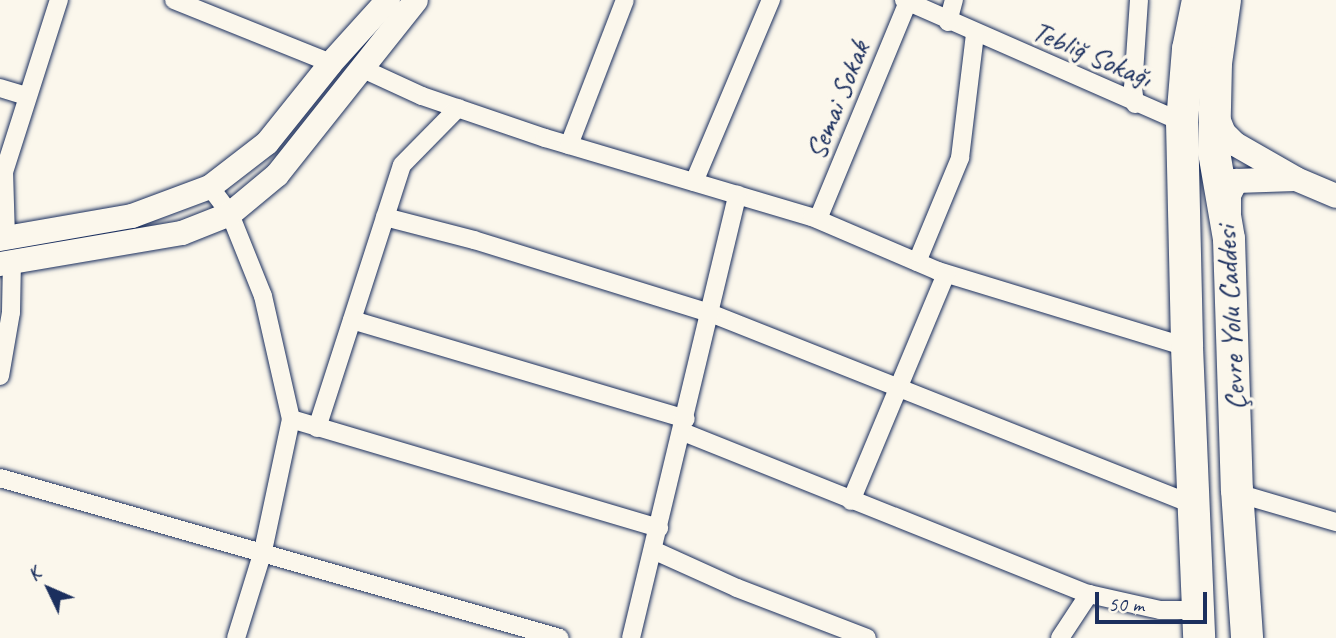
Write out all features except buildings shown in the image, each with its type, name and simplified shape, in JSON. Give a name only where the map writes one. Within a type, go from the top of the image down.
[{"type":"highway","name":"Çevre Yolu Caddesi","points":[[1198,0],[1188,49],[1182,122],[1187,347],[1199,624]]},
{"type":"highway","name":"Çevre Yolu Caddesi","points":[[1225,0],[1214,108],[1214,152],[1229,239],[1237,489],[1247,638]]},
{"type":"main road","points":[[4,251],[132,216],[210,187],[267,143],[331,63],[388,0]]},
{"type":"main road","points":[[4,251],[182,233],[230,214],[277,175],[416,0]]},
{"type":"main road","points":[[1214,108],[1224,132],[1235,144],[1296,179],[1336,196]]},
{"type":"main road","points":[[1229,239],[1229,195],[1236,181],[1296,179]]},
{"type":"street","points":[[0,376],[11,312],[4,251],[4,172],[59,0]]},
{"type":"street","points":[[174,0],[207,6],[331,63]]},
{"type":"street","points":[[569,145],[625,0]]},
{"type":"street","points":[[694,182],[771,0]]},
{"type":"street","points":[[948,22],[954,0]]},
{"type":"street","points":[[1135,104],[1133,88],[1139,0]]},
{"type":"street","name":"Tebliğ Sokağı","points":[[906,1],[975,34],[1182,122]]},
{"type":"street","name":"Semai Sokak","points":[[818,219],[906,1]]},
{"type":"street","points":[[917,262],[960,158],[975,34]]},
{"type":"street","points":[[361,68],[458,108],[569,145],[818,219],[946,274],[1187,347]]},
{"type":"street","points":[[0,88],[27,96]]},
{"type":"street","points":[[317,428],[402,165],[458,108]]},
{"type":"street","points":[[210,187],[230,214],[263,296],[291,419],[263,551],[236,638]]},
{"type":"street","points":[[631,638],[684,426],[737,195]]},
{"type":"street","points":[[385,217],[474,240],[710,313],[1194,505]]},
{"type":"street","points":[[851,501],[946,274]]},
{"type":"street","points":[[352,320],[684,426],[851,501],[1089,593],[1160,610],[1199,624]]},
{"type":"street","points":[[291,419],[659,528]]},
{"type":"street","points":[[0,478],[560,638]]},
{"type":"street","points":[[1237,489],[1247,496],[1336,522]]},
{"type":"street","points":[[653,550],[737,588],[867,638]]},
{"type":"street","points":[[1060,638],[1089,593]]}]
